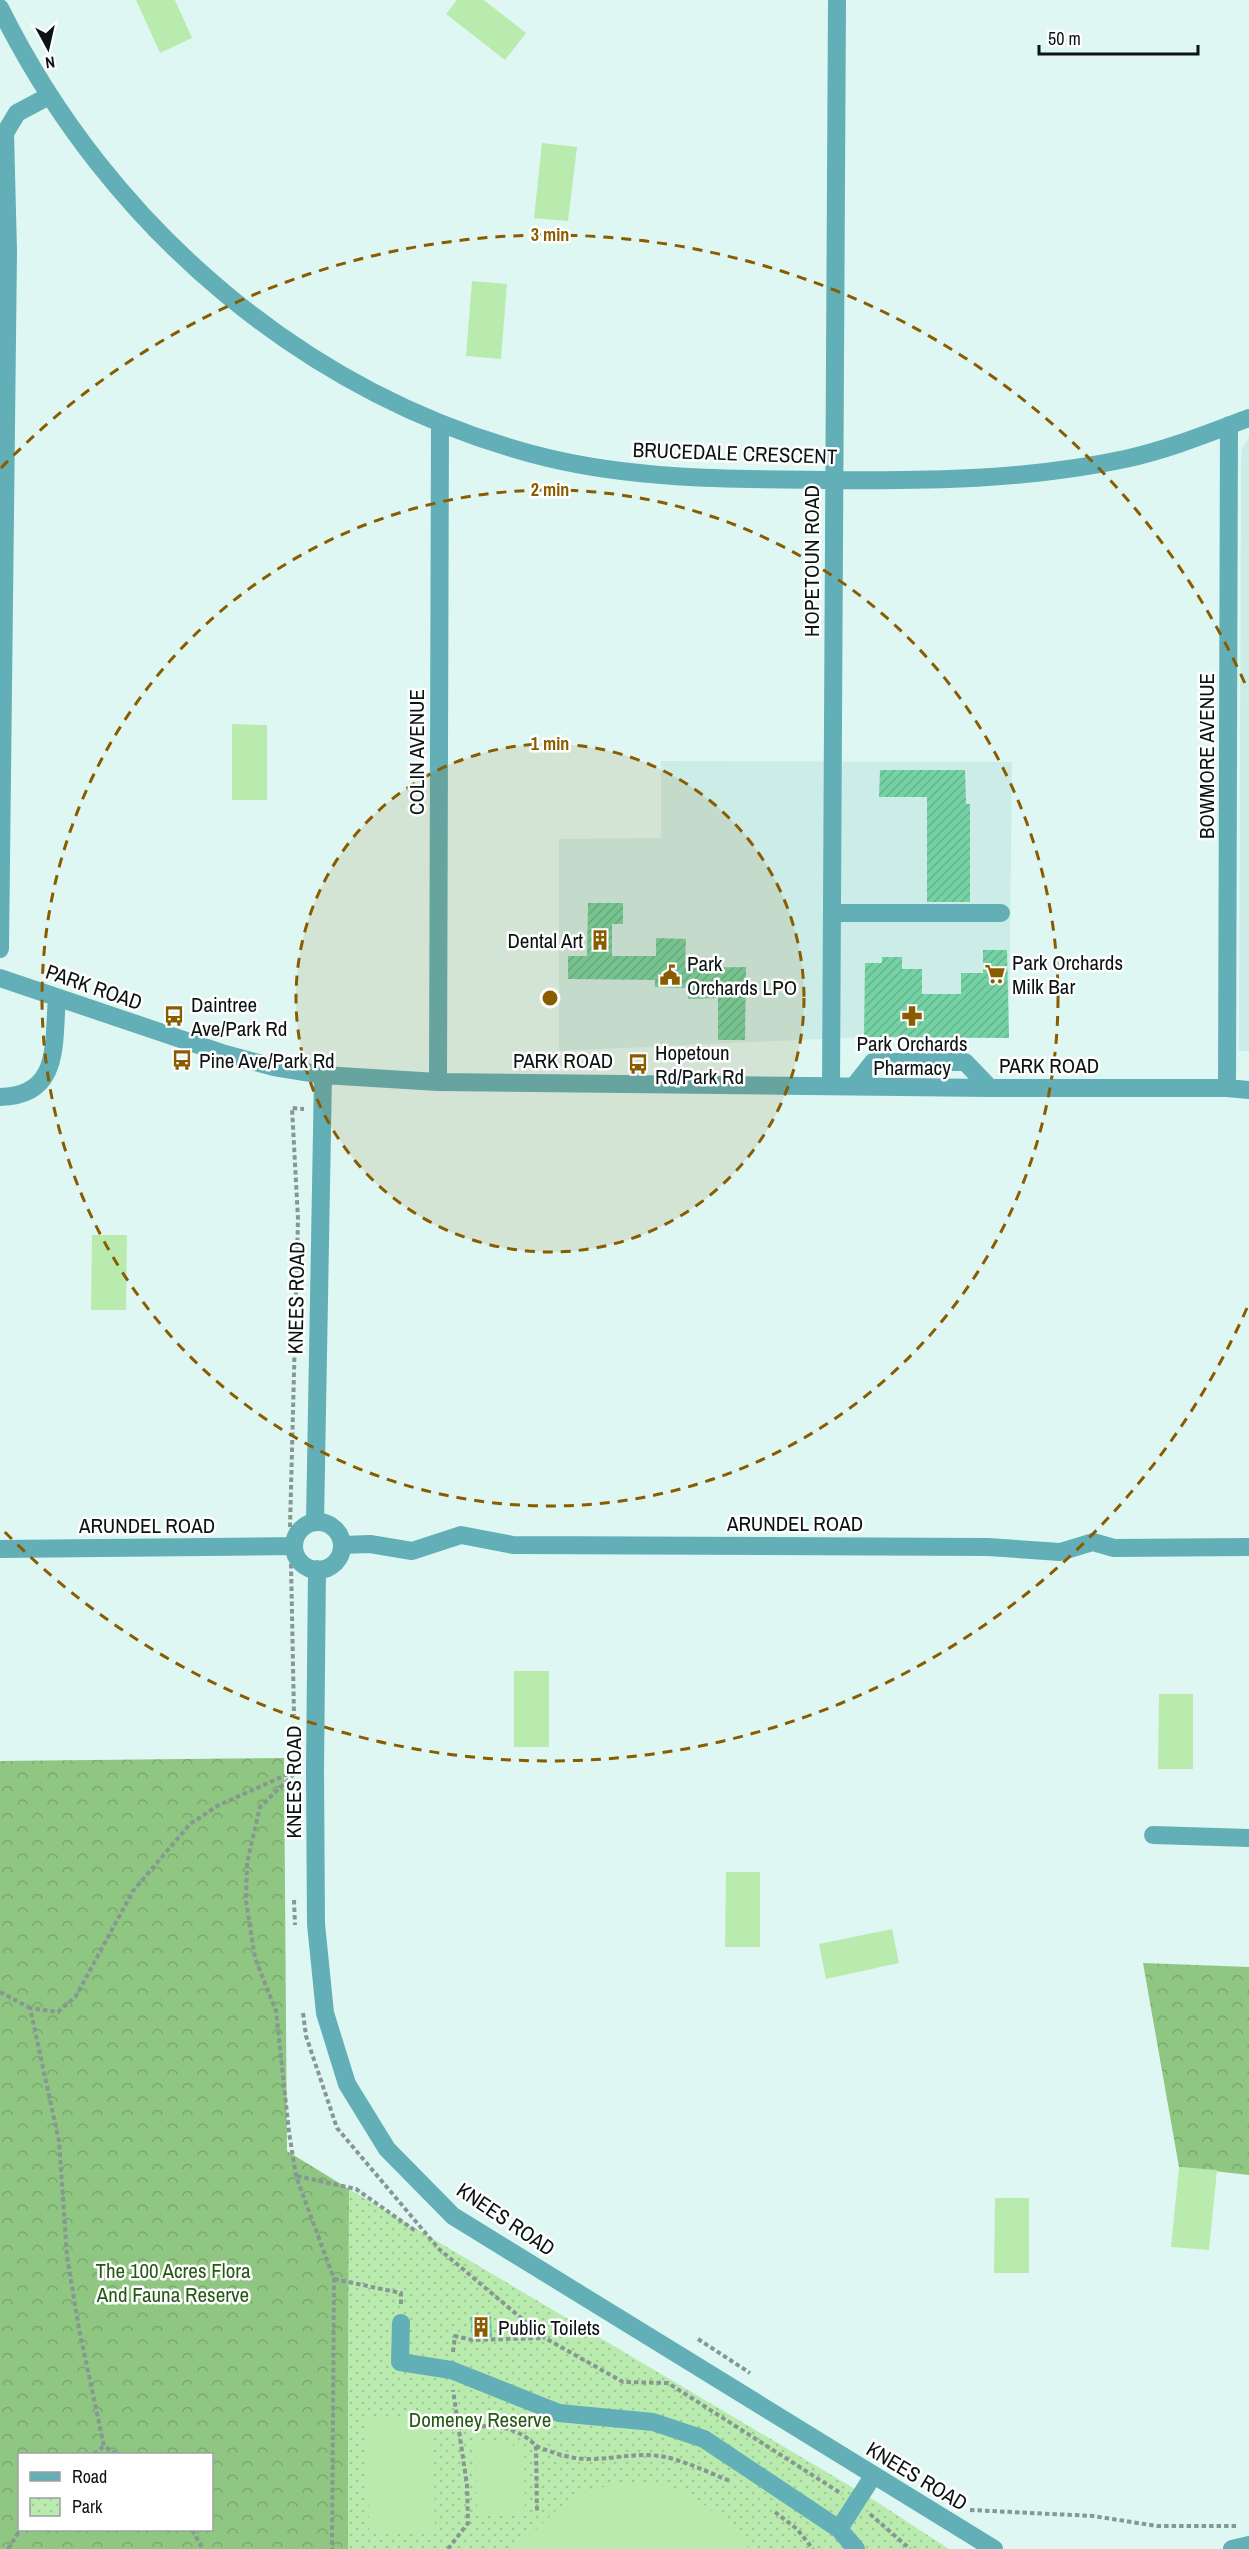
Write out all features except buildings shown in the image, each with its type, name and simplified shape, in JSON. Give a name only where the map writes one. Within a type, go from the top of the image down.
[{"type":"street","name":"HOPETOUN ROAD","points":[[831,1086],[837,0]]},
{"type":"street","name":"BRUCEDALE CRESCENT","points":[[0,8],[49,96],[137,210],[198,272],[260,322],[320,363],[379,395],[440,423],[549,458],[668,476],[724,479],[936,480],[1038,474],[1128,459],[1249,418]]},
{"type":"street","points":[[0,949],[8,251],[5,133],[18,112],[49,96]]},
{"type":"street","name":"COLIN AVENUE","points":[[438,1082],[440,423]]},
{"type":"street","name":"BOWMORE AVENUE","points":[[1227,1088],[1229,426]]},
{"type":"street","points":[[832,913],[1001,913]]},
{"type":"street","name":"PARK ROAD","points":[[0,978],[225,1053],[274,1067],[323,1075],[438,1082],[1249,1090]]},
{"type":"street","points":[[0,1097],[21,1096],[31,1092],[45,1078],[52,1056],[57,998]]},
{"type":"street","points":[[855,1086],[873,1062],[965,1062],[990,1088]]},
{"type":"street","name":"KNEES ROAD","points":[[315,1522],[323,1075]]},
{"type":"street","points":[[315,1522],[323,1522],[336,1530],[342,1545],[337,1560],[324,1568],[317,1569],[303,1565],[291,1547],[302,1527],[315,1522]]},
{"type":"street","name":"ARUNDEL ROAD","points":[[342,1545],[370,1544],[412,1551],[461,1535],[513,1545],[976,1547],[1060,1552],[1094,1542],[1114,1548],[1249,1547]]},
{"type":"street","name":"ARUNDEL ROAD","points":[[0,1549],[291,1547]]},
{"type":"street","name":"KNEES ROAD","points":[[317,1569],[316,1924],[325,2013],[346,2084],[387,2149],[453,2216],[994,2549]]},
{"type":"street","points":[[1153,1835],[1249,1839]]},
{"type":"street","points":[[401,2323],[400,2362],[451,2370],[559,2413],[653,2422],[704,2439],[839,2529],[856,2549]]},
{"type":"street","points":[[839,2529],[873,2476]]},
{"type":"street","points":[[1232,2549],[1249,2545]]},
{"type":"path","points":[[294,1725],[291,1524],[298,1219],[292,1108],[322,1110]]},
{"type":"path","points":[[0,1992],[30,2008],[58,2012],[76,1996],[133,1890],[190,1824],[219,1805],[294,1773],[315,1770]]},
{"type":"path","points":[[294,1773],[294,1784]]},
{"type":"path","points":[[294,1773],[260,1807],[247,1863],[246,1901],[255,1958],[276,2011],[288,2132],[296,2176],[334,2279],[332,2549]]},
{"type":"path","points":[[294,1897],[295,1932]]},
{"type":"path","points":[[302,2001],[306,2037],[337,2128],[438,2249],[545,2338],[623,2382],[668,2383],[856,2503],[910,2549]]},
{"type":"path","points":[[30,2008],[59,2141],[67,2256],[79,2329],[104,2445],[115,2453]]},
{"type":"path","points":[[296,2176],[356,2189],[417,2232]]},
{"type":"path","points":[[334,2279],[401,2293],[401,2323]]},
{"type":"path","points":[[448,2549],[468,2523],[467,2485],[451,2370],[455,2336],[472,2340],[545,2338]]},
{"type":"path","points":[[698,2339],[754,2376]]},
{"type":"path","points":[[459,2428],[507,2427],[528,2437],[536,2446],[556,2454],[586,2459],[622,2455],[660,2456],[680,2461],[735,2484]]},
{"type":"path","points":[[95,2453],[104,2445]]},
{"type":"path","points":[[536,2446],[537,2513]]},
{"type":"path","points":[[962,2505],[972,2511],[1093,2516],[1157,2526],[1244,2526]]},
{"type":"path","points":[[770,2508],[797,2529],[813,2549]]},
{"type":"path","points":[[8,2549],[19,2531]]},
{"type":"path","points":[[193,2531],[203,2549]]},
{"type":"shaded area","points":[[1249,437],[1249,1051],[1239,1051],[1241,463],[1242,448]]},
{"type":"shaded area","points":[[661,761],[1012,762],[1009,1038],[864,1037],[559,1051],[559,839],[661,838]]},
{"type":"green space","points":[[136,0],[175,0],[192,38],[160,53]]},
{"type":"green space","points":[[457,0],[484,0],[526,33],[505,60],[446,14]]},
{"type":"green space","points":[[542,143],[577,147],[568,221],[534,218]]},
{"type":"green space","points":[[472,281],[507,284],[501,359],[466,356]]},
{"type":"green space","points":[[232,724],[267,725],[267,800],[232,800]]},
{"type":"green space","points":[[92,1235],[127,1235],[126,1310],[91,1310]]},
{"type":"green space","points":[[514,1671],[549,1671],[549,1747],[514,1747]]},
{"type":"green space","points":[[1159,1694],[1193,1694],[1193,1769],[1158,1769]]},
{"type":"green space","name":"The 100 Acres Flora And Fauna Reserve","points":[[284,1758],[287,2151],[349,2189],[348,2549],[0,2549],[0,1761]]},
{"type":"green space","points":[[726,1872],[760,1872],[760,1947],[725,1947]]},
{"type":"green space","points":[[892,1929],[899,1963],[826,1979],[819,1944]]},
{"type":"green space","points":[[1143,1963],[1249,1967],[1249,2175],[1179,2167]]},
{"type":"green space","points":[[1179,2167],[1217,2170],[1209,2250],[1171,2247]]},
{"type":"green space","name":"Domeney Reserve","points":[[349,2189],[877,2502],[949,2549],[348,2549]]},
{"type":"green space","points":[[995,2198],[1029,2198],[1029,2273],[994,2273]]},
{"type":"green space","points":[[367,2417],[433,2417],[435,2532],[369,2534]]},
{"type":"green space","points":[[513,2440],[513,2446],[524,2446],[525,2515],[477,2516],[476,2441]]},
{"type":"green space","points":[[614,2484],[656,2484],[684,2493],[719,2517],[749,2549],[515,2549],[560,2507],[585,2492]]},
{"type":"place","name":"Dental Art","points":[[600,940]]},
{"type":"place","name":"Park Orchards Milk Bar","points":[[995,974]]},
{"type":"place","name":"Park Orchards LPO","points":[[670,975]]},
{"type":"place","name":"Daintree Ave/Park Rd","points":[[174,1016]]},
{"type":"place","name":"Park Orchards Pharmacy","points":[[912,1016]]},
{"type":"place","name":"Pine Ave/Park Rd","points":[[182,1060]]},
{"type":"place","name":"Hopetoun Rd/Park Rd","points":[[638,1064]]},
{"type":"place","name":"Public Toilets","points":[[481,2327]]}]
